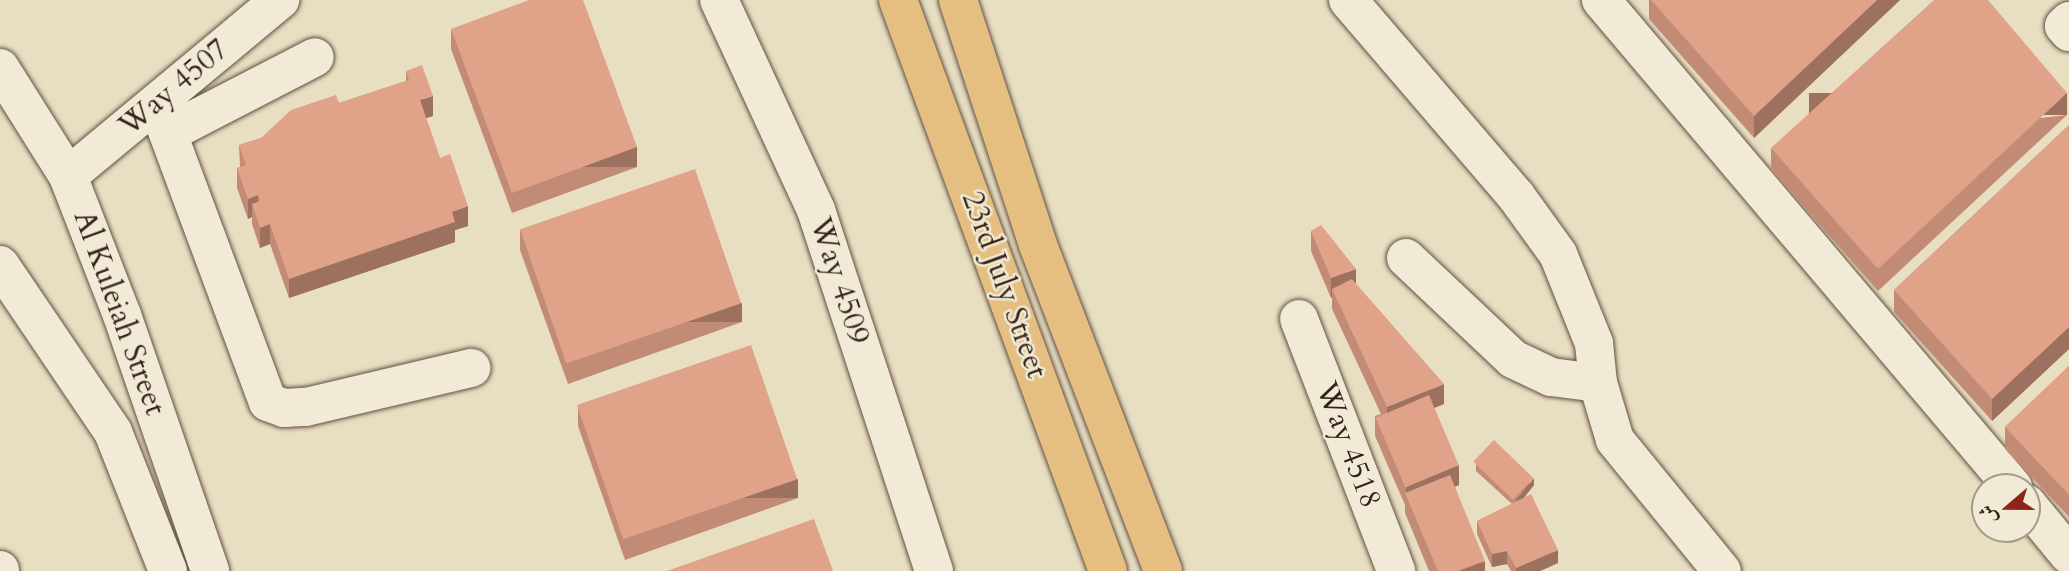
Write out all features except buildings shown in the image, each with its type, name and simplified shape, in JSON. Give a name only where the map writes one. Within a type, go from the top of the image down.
[{"type":"main road","name":"23rd July Street","points":[[898,0],[1108,571]]},
{"type":"main road","name":"23rd July Street","points":[[958,0],[1038,245],[1163,571]]},
{"type":"street","name":"Way 4507","points":[[68,176],[162,119],[280,0]]},
{"type":"street","name":"Way 4509","points":[[719,0],[816,210],[934,571]]},
{"type":"street","points":[[1348,0],[1516,196],[1559,254],[1594,343],[1598,383],[1615,440],[1722,571]]},
{"type":"street","points":[[1601,0],[2000,473]]},
{"type":"street","points":[[2069,21],[2064,26],[2069,32]]},
{"type":"street","points":[[316,57],[162,119],[268,401],[284,408],[306,407],[471,368]]},
{"type":"street","name":"Al Kuleiah Street","points":[[0,68],[68,176],[122,315],[210,571]]},
{"type":"street","points":[[1406,258],[1513,359],[1551,377],[1598,383]]},
{"type":"street","name":"Al Kuleiah Street","points":[[0,265],[113,432],[167,571]]},
{"type":"street","name":"Way 4518","points":[[1299,319],[1396,571]]},
{"type":"street","points":[[2041,521],[2069,555]]}]
